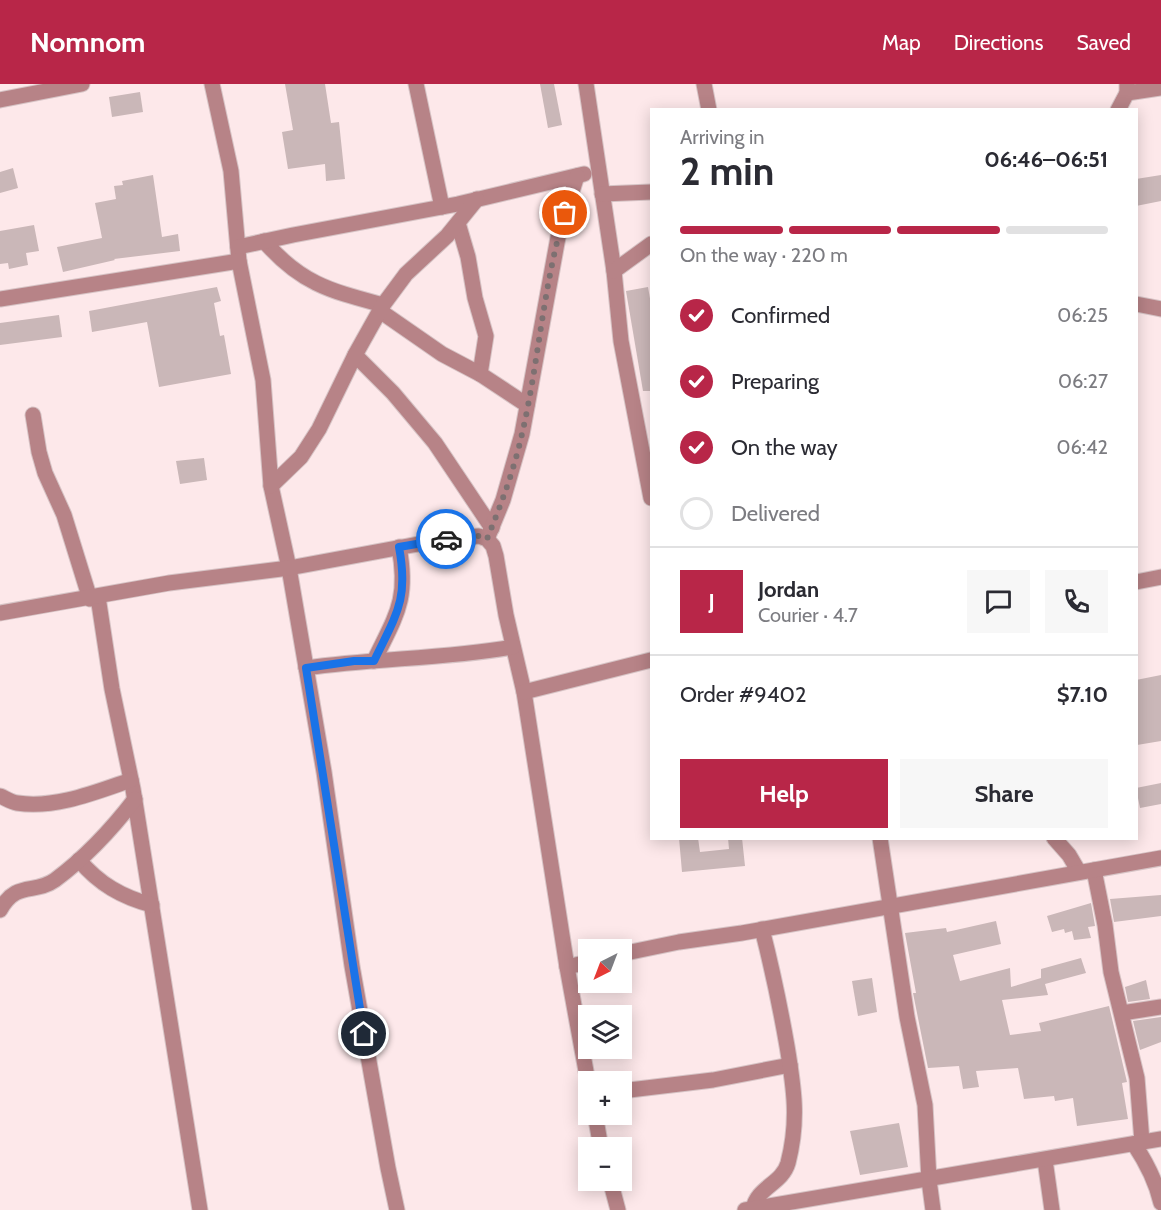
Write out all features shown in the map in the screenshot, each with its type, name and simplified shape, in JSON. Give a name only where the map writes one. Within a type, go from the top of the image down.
[{"type":"street","points":[[0,100],[82,84]]},
{"type":"street","points":[[212,84],[231,171],[239,254],[263,380],[271,486],[290,568],[352,966],[397,1210]]},
{"type":"street","points":[[416,84],[442,207]]},
{"type":"street","points":[[586,84],[614,271],[621,341],[650,490]]},
{"type":"street","points":[[704,84],[709,108]]},
{"type":"street","points":[[1120,108],[1127,88],[1161,88]]},
{"type":"street","points":[[0,299],[239,254],[264,241],[477,200],[598,171]]},
{"type":"street","points":[[489,533],[503,500],[519,445],[560,232],[577,176]]},
{"type":"street","points":[[602,194],[650,192]]},
{"type":"street","points":[[271,486],[301,457],[319,429],[355,355],[382,308],[406,274],[447,236],[477,200]]},
{"type":"street","points":[[458,223],[486,336],[480,374]]},
{"type":"street","points":[[264,241],[293,270],[330,290],[382,308],[442,354],[480,374],[527,405]]},
{"type":"street","points":[[614,271],[650,245]]},
{"type":"street","points":[[1138,304],[1161,309]]},
{"type":"street","points":[[355,355],[393,393],[435,444],[489,533],[496,556],[506,615],[524,692],[567,967],[586,1071]]},
{"type":"street","points":[[33,416],[45,473],[64,516],[94,598],[135,799],[200,1210]]},
{"type":"street","points":[[0,613],[169,584],[290,568],[399,547],[489,533]]},
{"type":"street","points":[[374,661],[398,611],[403,593],[404,570],[399,547]]},
{"type":"street","points":[[1138,582],[1161,578]]},
{"type":"street","points":[[306,668],[354,661],[478,653],[513,647]]},
{"type":"street","points":[[524,692],[650,660]]},
{"type":"street","points":[[0,796],[16,803],[45,803],[88,795],[131,780]]},
{"type":"street","points":[[0,910],[15,891],[53,882],[114,826],[135,799]]},
{"type":"street","points":[[880,840],[907,1017],[925,1105],[933,1210]]},
{"type":"street","points":[[1056,840],[1086,871],[1105,925],[1111,972],[1137,1078],[1138,1143],[1156,1184],[1161,1203]]},
{"type":"street","points":[[632,952],[1161,858]]},
{"type":"street","points":[[79,860],[102,884],[117,893],[152,905]]},
{"type":"street","points":[[749,1209],[759,1194],[784,1174],[795,1123],[794,1087],[778,991],[762,929]]},
{"type":"street","points":[[567,967],[578,964]]},
{"type":"street","points":[[1122,1013],[1161,1006]]},
{"type":"street","points":[[632,1089],[713,1080],[790,1065]]},
{"type":"street","points":[[749,1209],[1161,1139]]},
{"type":"street","points":[[1045,1160],[1052,1210]]},
{"type":"street","points":[[613,1191],[618,1210]]},
{"type":"building","points":[[285,84],[325,84],[331,123],[339,122],[345,179],[326,181],[325,164],[288,169],[282,132],[293,130]]},
{"type":"building","points":[[540,84],[554,84],[562,125],[548,128]]},
{"type":"building","points":[[140,92],[143,112],[112,117],[109,97]]},
{"type":"building","points":[[13,168],[18,188],[0,193],[0,172]]},
{"type":"building","points":[[153,175],[162,237],[178,234],[180,251],[114,259],[63,272],[57,247],[102,238],[95,203],[116,199],[114,186],[123,185],[122,181]]},
{"type":"building","points":[[1161,175],[1161,201],[1138,206],[1138,179]]},
{"type":"building","points":[[34,225],[39,251],[26,253],[28,265],[9,269],[8,263],[0,264],[0,231]]},
{"type":"building","points":[[217,287],[221,301],[214,303],[220,336],[224,335],[231,374],[159,387],[147,322],[92,332],[89,311]]},
{"type":"building","points":[[648,287],[650,391],[643,391],[626,291]]},
{"type":"building","points":[[59,315],[62,337],[0,345],[0,323]]},
{"type":"building","points":[[204,458],[207,480],[180,484],[176,461]]},
{"type":"building","points":[[1161,675],[1161,741],[1138,745],[1138,680]]},
{"type":"building","points":[[1161,783],[1161,804],[1140,808],[1138,788]]},
{"type":"building","points":[[679,840],[698,840],[700,852],[729,849],[728,840],[742,840],[745,866],[682,872]]},
{"type":"building","points":[[1161,895],[1161,916],[1114,922],[1110,899]]},
{"type":"building","points":[[1091,903],[1095,926],[1088,927],[1091,938],[1074,940],[1072,931],[1065,933],[1064,929],[1052,932],[1047,916]]},
{"type":"building","points":[[996,921],[1001,944],[953,955],[960,981],[1010,968],[1011,987],[1041,978],[1041,969],[1081,958],[1086,973],[1045,984],[1048,995],[1002,1000],[1010,1035],[1041,1031],[1039,1023],[1109,1006],[1127,1082],[1122,1083],[1128,1119],[1077,1126],[1073,1098],[1055,1101],[1054,1096],[1024,1099],[1018,1068],[976,1071],[979,1087],[963,1089],[959,1066],[928,1068],[913,993],[916,993],[905,933],[946,928],[947,932]]},
{"type":"building","points":[[872,978],[877,1012],[858,1016],[852,981]]},
{"type":"building","points":[[1146,980],[1150,999],[1128,1002],[1125,987]]},
{"type":"building","points":[[1161,1017],[1161,1042],[1140,1050],[1133,1021]]},
{"type":"building","points":[[899,1123],[908,1167],[860,1175],[850,1131]]},
{"type":"way so far","points":[[446,539],[479,536],[487,539],[503,500],[522,434],[545,301],[565,213]]},
{"type":"route","points":[[364,1034],[306,668],[354,661],[374,661],[398,611],[403,593],[404,570],[399,547],[446,539]]}]
